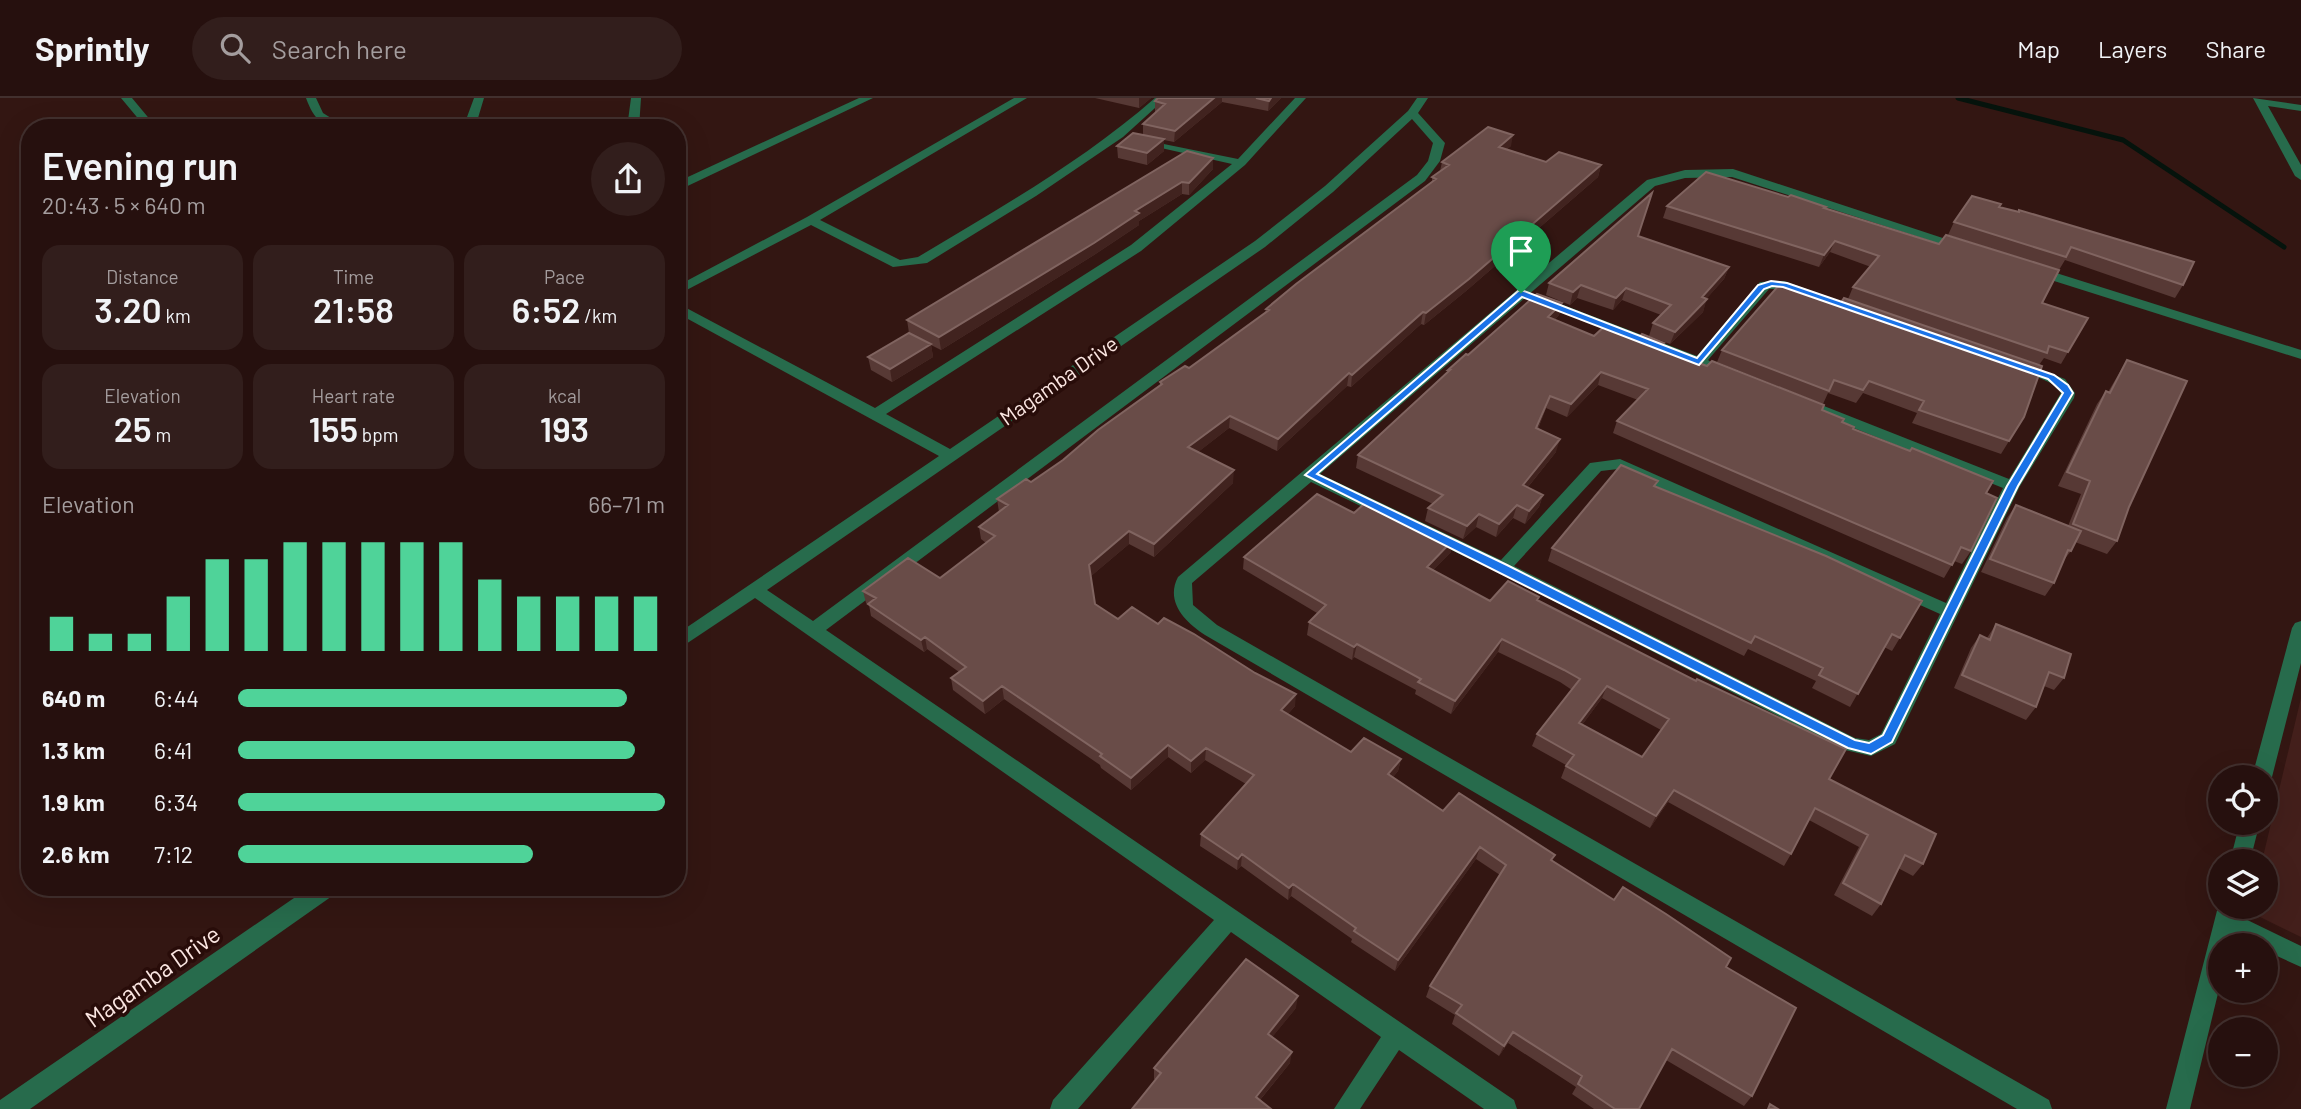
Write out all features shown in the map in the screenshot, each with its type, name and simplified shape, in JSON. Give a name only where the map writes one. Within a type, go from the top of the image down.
[{"type":"street","points":[[127,98],[144,119]]},
{"type":"street","points":[[311,98],[318,115],[325,119]]},
{"type":"street","points":[[472,119],[479,98]]},
{"type":"street","points":[[634,119],[636,98]]},
{"type":"street","points":[[686,183],[868,98]]},
{"type":"street","points":[[686,286],[811,220],[1022,98]]},
{"type":"street","points":[[811,220],[898,264],[915,262],[928,257],[1032,193],[1119,135],[1161,98]]},
{"type":"street","points":[[876,414],[1136,248],[1241,163],[1301,98]]},
{"type":"street","name":"Magamba Drive","points":[[686,637],[1260,244],[1329,189],[1412,113],[1423,98]]},
{"type":"street","points":[[2259,100],[2301,108]]},
{"type":"street","points":[[2259,100],[2301,176]]},
{"type":"street","points":[[812,631],[1421,178],[1434,161],[1439,143],[1412,113]]},
{"type":"street","points":[[1119,135],[1241,163]]},
{"type":"street","points":[[1984,254],[1733,173],[1685,174],[1651,183],[1184,582],[1181,598],[1192,618],[2040,1109]]},
{"type":"street","points":[[2024,266],[2301,355]]},
{"type":"street","points":[[1699,362],[1765,285],[1784,285],[1873,315]]},
{"type":"street","points":[[1521,293],[1724,372]]},
{"type":"street","points":[[686,312],[951,456]]},
{"type":"street","points":[[1310,475],[1503,568],[1860,748],[1871,748],[1888,738],[2012,486],[2068,393],[2060,382],[2051,377],[2000,360]]},
{"type":"street","points":[[1812,407],[2012,486]]},
{"type":"street","points":[[1503,568],[1596,467],[1608,463],[1620,464],[1951,612]]},
{"type":"street","points":[[754,589],[1505,1109]]},
{"type":"street","points":[[2265,765],[2301,628]]},
{"type":"street","name":"Magamba Drive","points":[[9,1109],[314,896]]},
{"type":"street","points":[[1062,1109],[1230,917]]},
{"type":"street","points":[[2178,1109],[2226,919]]},
{"type":"street","points":[[2237,919],[2301,957]]},
{"type":"street","points":[[1346,1109],[1397,1033]]},
{"type":"shaded area","points":[[2301,698],[2301,937],[2264,919],[2278,919],[2278,849],[2265,849],[2268,835],[2278,835],[2278,794]]},
{"type":"building","points":[[1158,98],[1214,98],[1175,131],[1143,124],[1165,104],[1155,101]]},
{"type":"building","points":[[1488,127],[1513,135],[1499,147],[1546,162],[1559,152],[1601,165],[1469,279],[1426,313],[1423,312],[1352,375],[1349,373],[1278,439],[1230,416],[1188,447],[1234,470],[1154,544],[1129,531],[1089,565],[1095,604],[1118,619],[1132,607],[1158,624],[1164,618],[1194,634],[1255,673],[1296,694],[1281,710],[1351,752],[1364,738],[1401,759],[1388,774],[1443,811],[1459,793],[1555,855],[1551,860],[1614,900],[1623,887],[1731,958],[1726,967],[1796,1008],[1752,1096],[1672,1049],[1639,1109],[1615,1109],[1578,1084],[1582,1076],[1513,1032],[1504,1046],[1456,1013],[1462,1005],[1430,986],[1506,865],[1480,847],[1398,960],[1354,931],[1356,928],[1293,884],[1289,888],[1242,854],[1238,859],[1201,834],[1254,775],[1206,748],[1191,761],[1168,745],[1131,778],[1100,756],[1102,754],[1002,686],[983,701],[951,678],[966,667],[925,637],[921,640],[868,604],[876,598],[863,591],[908,558],[940,578],[995,536],[979,527],[1008,505],[997,499],[1026,479],[1031,482],[1063,460],[1098,430],[1162,384],[1160,382],[1185,366],[1189,368],[1269,310],[1266,309],[1296,284],[1436,179],[1432,177],[1449,165],[1442,162]]},
{"type":"building","points":[[1133,133],[1164,139],[1147,153],[1117,146]]},
{"type":"building","points":[[1187,151],[1213,158],[1189,183],[1182,182],[1135,211],[1139,213],[1094,243],[939,337],[907,320]]},
{"type":"building","points":[[1706,172],[1788,197],[1791,195],[1939,244],[1946,235],[2059,270],[2042,303],[2088,318],[2068,352],[2049,346],[2047,353],[1853,287],[1879,256],[1835,241],[1824,255],[1667,206]]},
{"type":"building","points":[[1652,193],[1638,236],[1729,267],[1702,297],[1707,299],[1675,332],[1653,323],[1671,305],[1626,288],[1616,298],[1581,285],[1573,292],[1549,283]]},
{"type":"building","points":[[1972,196],[2001,204],[1999,207],[2019,210],[2194,262],[2183,285],[2071,247],[2066,257],[1954,222]]},
{"type":"building","points":[[1780,284],[1840,304],[1844,298],[2042,366],[2024,417],[2009,441],[1919,410],[1924,401],[1869,381],[1863,390],[1834,380],[1829,391],[1722,350]]},
{"type":"building","points":[[1537,294],[1562,303],[1548,317],[1594,336],[1607,324],[1639,337],[1642,334],[1664,343],[1658,348],[1707,366],[1712,361],[1824,405],[1822,410],[1844,419],[1842,422],[1854,427],[1853,429],[1910,451],[1912,448],[1993,481],[1986,493],[1997,498],[1971,551],[1961,547],[1952,565],[1617,421],[1648,389],[1601,372],[1571,404],[1550,396],[1536,428],[1560,439],[1523,485],[1543,495],[1529,511],[1517,505],[1499,524],[1479,514],[1467,526],[1428,508],[1443,495],[1358,455],[1448,370]]},
{"type":"building","points":[[909,333],[931,344],[890,369],[868,357]]},
{"type":"building","points":[[2127,360],[2187,381],[2129,507],[2117,541],[2073,524],[2090,481],[2067,472],[2106,391],[2110,393]]},
{"type":"building","points":[[1621,465],[1658,481],[1654,486],[1826,556],[1922,601],[1900,638],[1892,634],[1858,694],[1819,675],[1823,668],[1755,636],[1751,643],[1552,548]]},
{"type":"building","points":[[1317,494],[1354,513],[1364,504],[1408,526],[1414,521],[1453,540],[1427,567],[1490,601],[1508,581],[1539,597],[1537,600],[1696,681],[1697,679],[1846,749],[1829,779],[1936,834],[1923,864],[1905,855],[1881,904],[1843,883],[1868,835],[1815,808],[1791,854],[1674,790],[1656,816],[1566,766],[1574,755],[1537,734],[1580,679],[1502,639],[1455,701],[1418,682],[1421,679],[1357,644],[1354,647],[1309,622],[1326,605],[1244,557]],"holes":[[[1607,686],[1669,719],[1642,757],[1579,723]]]},
{"type":"building","points":[[2016,505],[2081,531],[2071,551],[2068,550],[2054,583],[1990,559]]},
{"type":"building","points":[[1996,624],[2071,654],[2064,678],[2049,672],[2036,707],[1962,675],[1980,635],[1990,640]]},
{"type":"building","points":[[1246,959],[1298,996],[1268,1034],[1292,1052],[1256,1097],[1271,1109],[1132,1109],[1161,1073],[1154,1068]]},
{"type":"waterway","points":[[1958,98],[2123,140],[2284,247]]},
{"type":"route","points":[[1771,283],[1784,285],[2060,382],[2068,393],[2067,398],[2012,486],[1888,738],[1871,748],[1852,745],[1503,568],[1310,475],[1521,293],[1699,362],[1761,287],[1771,283]]}]
